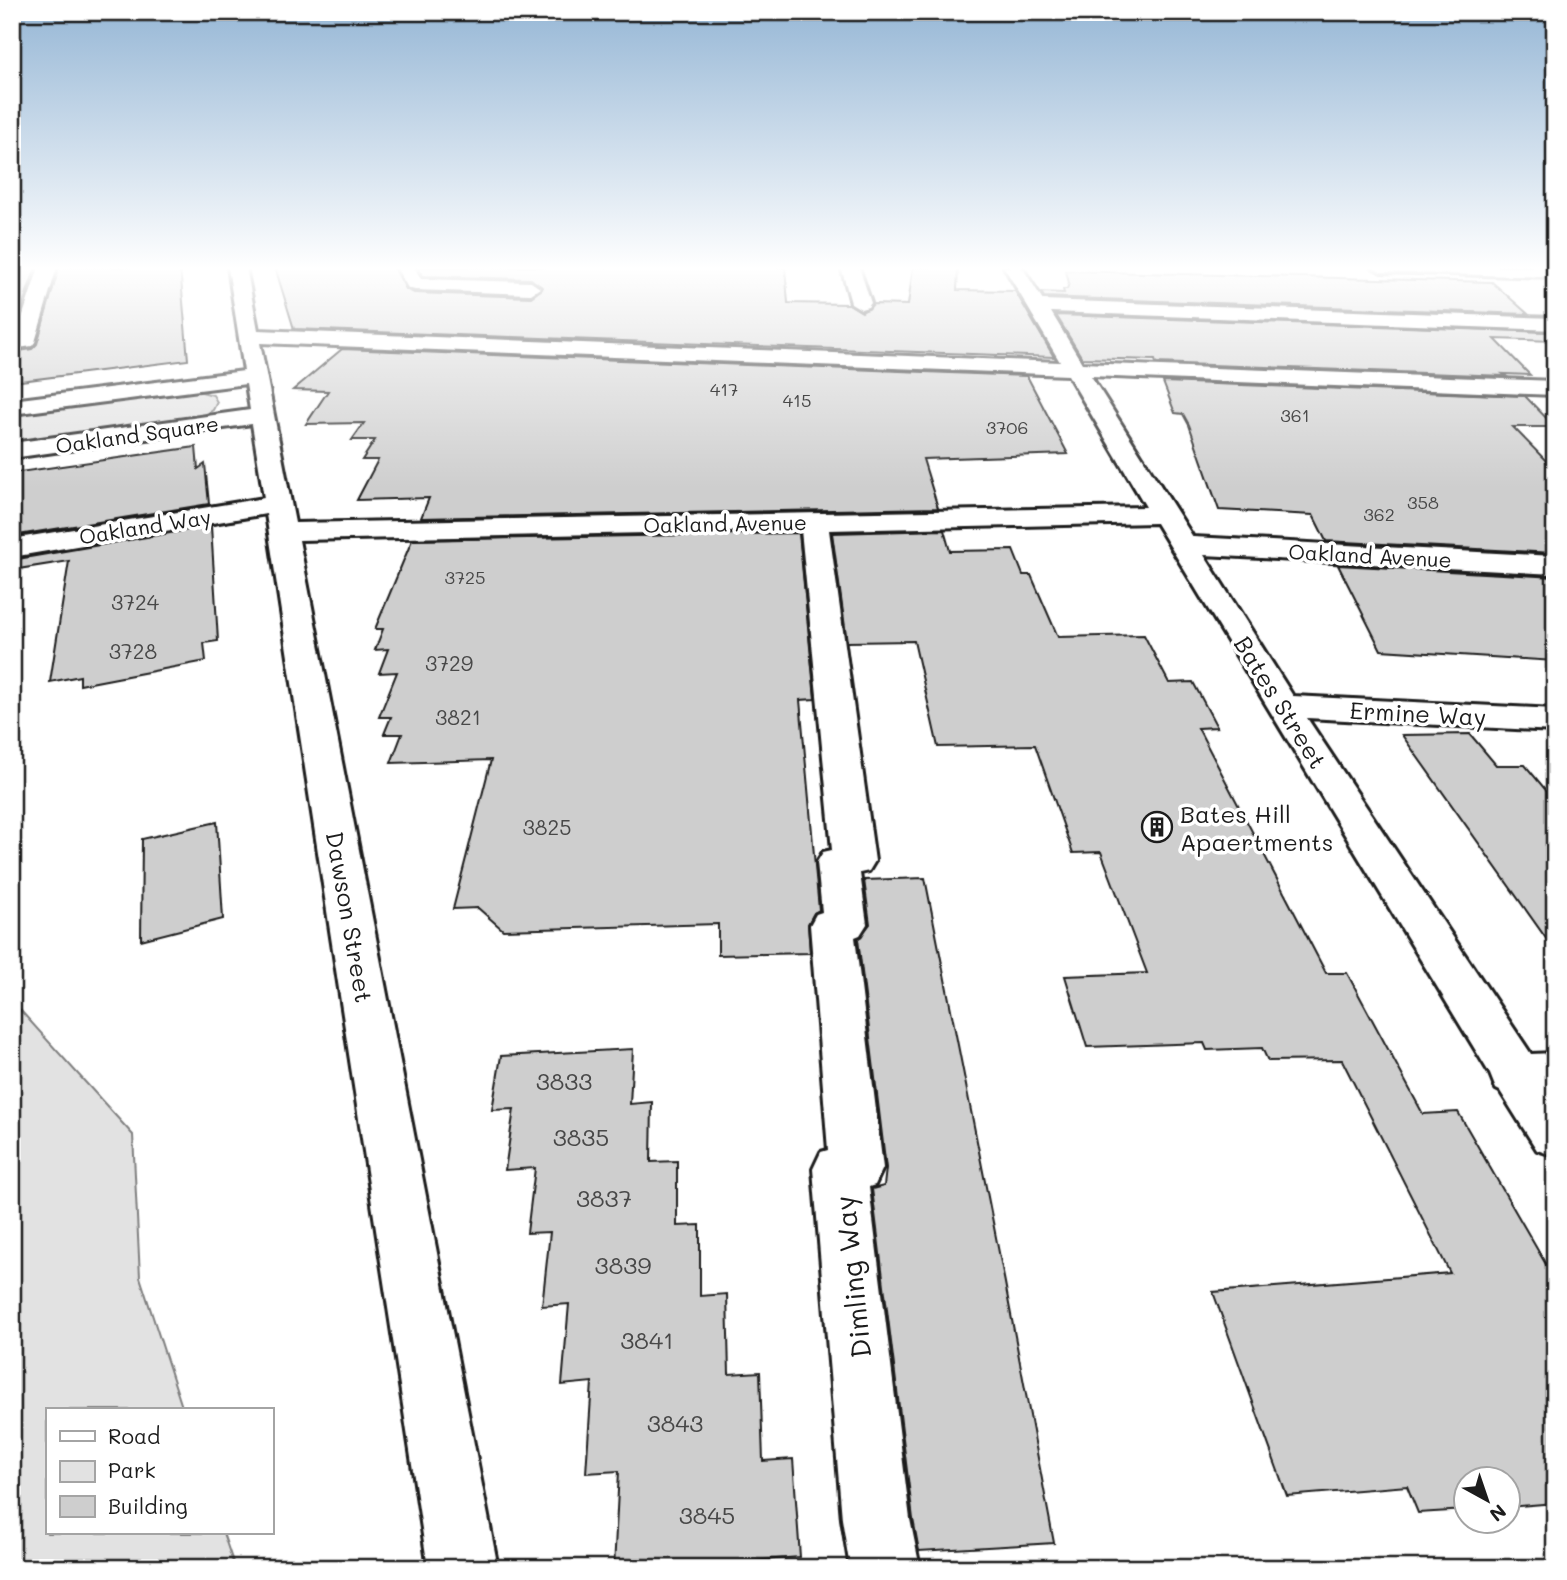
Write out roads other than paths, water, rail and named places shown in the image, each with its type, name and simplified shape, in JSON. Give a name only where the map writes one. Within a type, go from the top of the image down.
[{"type":"street","name":"Dawson Street","points":[[251,341],[258,396],[463,1568]]},
{"type":"street","points":[[370,341],[1555,388]]},
{"type":"street","points":[[503,346],[506,341]]},
{"type":"street","name":"Bates Street","points":[[1057,341],[1167,515],[1282,706],[1534,1074],[1555,1134]]},
{"type":"street","name":"Oakland Square","points":[[12,407],[258,396]]},
{"type":"street","name":"Oakland Square","points":[[12,452],[258,396]]},
{"type":"street","name":"Oakland Avenue","points":[[280,518],[814,521],[1167,515]]},
{"type":"street","name":"Oakland Way","points":[[12,548],[280,518]]},
{"type":"street","name":"Dimling Way","points":[[814,521],[854,861],[838,862],[845,924],[832,925],[856,1168],[840,1169],[876,1519],[885,1568]]},
{"type":"street","name":"Oakland Avenue","points":[[1185,545],[1555,565]]},
{"type":"street","name":"Ermine Way","points":[[1282,706],[1555,720]]},
{"type":"place","name":"Bates Hill Apaertments","points":[[1157,827]]}]
